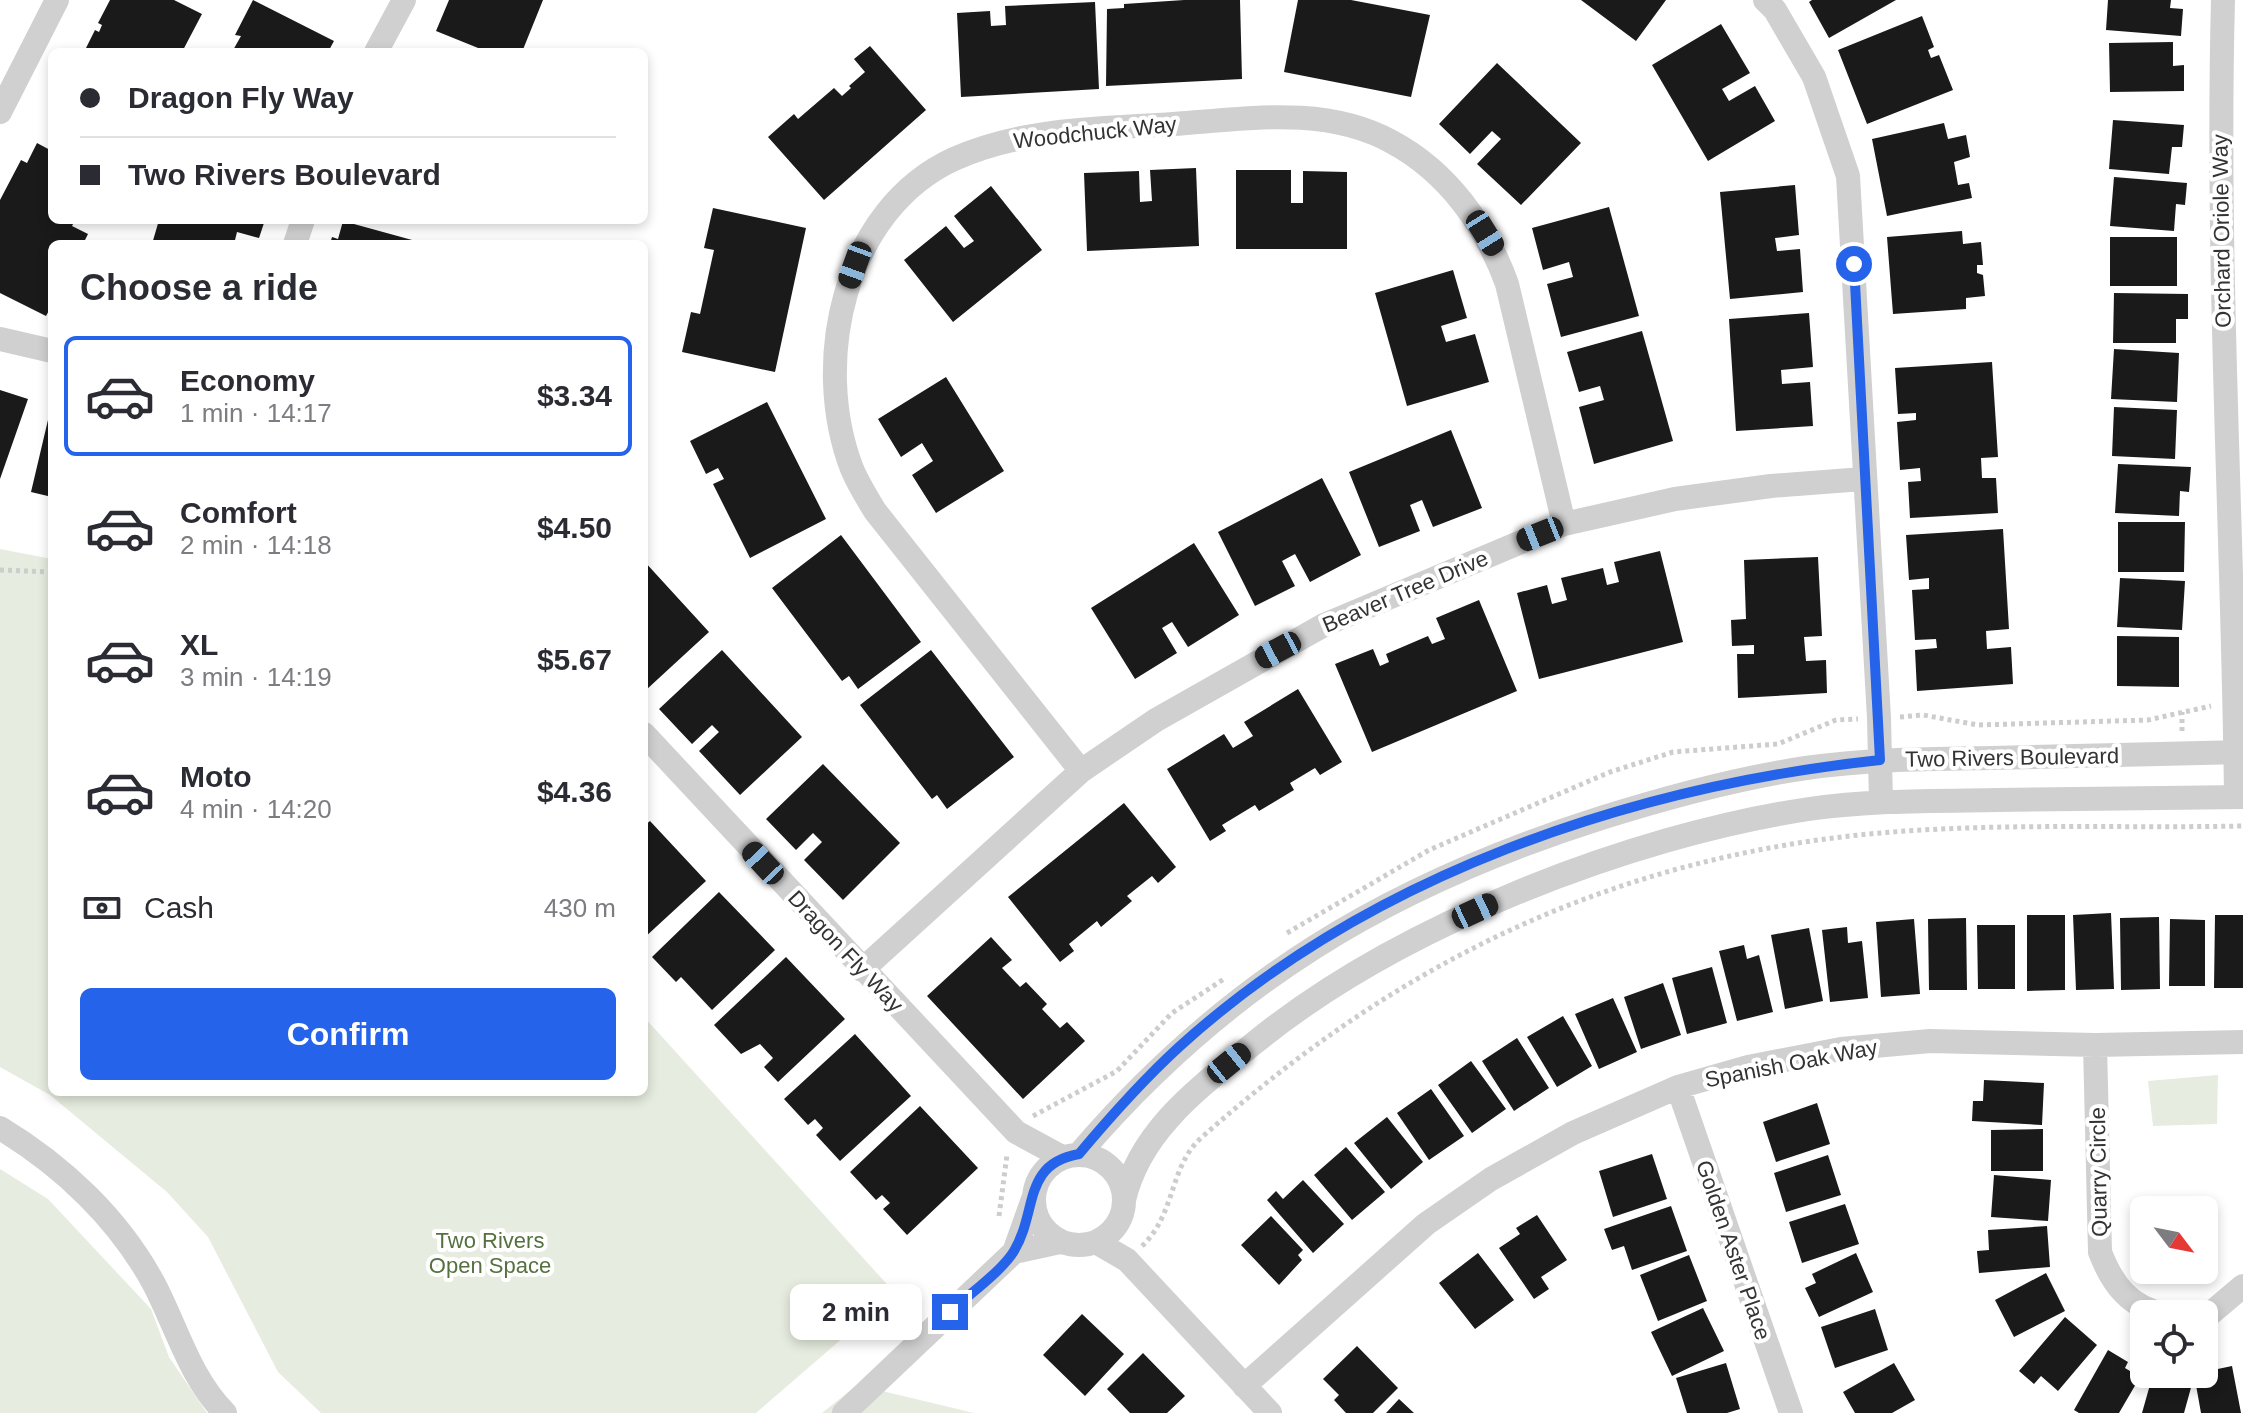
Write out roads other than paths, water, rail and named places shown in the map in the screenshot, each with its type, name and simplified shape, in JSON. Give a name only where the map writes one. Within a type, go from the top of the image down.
[{"type":"street","points":[[0,112],[57,0]]},
{"type":"street","points":[[378,48],[404,0]]},
{"type":"street","points":[[1765,0],[1775,10],[1814,77],[1848,176],[1879,718],[1881,802]]},
{"type":"street","name":"Orchard Oriole Way","points":[[2223,0],[2231,125],[2233,700],[2239,752],[2239,797]]},
{"type":"street","name":"Woodchuck Way","points":[[1081,771],[875,511],[852,468],[839,412],[834,357],[837,331],[855,265],[882,219],[926,178],[951,160],[1033,134],[1280,116],[1351,125],[1392,142],[1449,185],[1495,249],[1507,284],[1564,524]]},
{"type":"street","points":[[0,339],[48,350]]},
{"type":"street","name":"Beaver Tree Drive","points":[[862,970],[1081,771],[1156,720],[1324,625],[1564,524],[1675,499],[1771,486],[1863,479]]},
{"type":"street","name":"Dragon Fly Way","points":[[648,738],[1016,1132],[1070,1155]]},
{"type":"street","name":"Two Rivers Boulevard","points":[[844,1413],[1014,1252],[1034,1190],[1047,1167],[1070,1155],[1178,1048],[1251,988],[1319,942],[1405,893],[1479,860],[1639,807],[1806,768],[1880,760],[2239,752]]},
{"type":"street","name":"Two Rivers Boulevard","points":[[1096,1242],[1111,1232],[1123,1209],[1131,1170],[1145,1145],[1204,1083],[1277,1024],[1349,978],[1430,932],[1497,901],[1570,874],[1718,827],[1809,809],[1881,802],[2239,797]]},
{"type":"street","name":"Spanish Oak Way","points":[[1244,1386],[1439,1215],[1491,1179],[1573,1133],[1678,1087],[1748,1067],[1841,1049],[1930,1041],[2095,1045],[2243,1042]]},
{"type":"street","name":"Quarry Circle","points":[[2095,1045],[2100,1252],[2109,1277],[2132,1300]]},
{"type":"street","name":"Golden Aster Place","points":[[1678,1087],[1791,1413]]},
{"type":"street","points":[[0,1128],[30,1146],[91,1195],[153,1282],[210,1408]]},
{"type":"street","name":"Dragon Fly Way","points":[[1016,1132],[1034,1190]]},
{"type":"street","points":[[1070,1155],[1097,1157],[1111,1167],[1121,1182],[1127,1260]]},
{"type":"street","points":[[1034,1190],[1036,1217],[1046,1232],[1060,1242],[1078,1246],[1096,1242],[1127,1260],[1270,1413]]},
{"type":"street","points":[[1014,1252],[1060,1242]]},
{"type":"street","points":[[2218,1307],[2243,1286]]},
{"type":"park label","name":"Two Rivers Open Space","points":[[490,1252]]}]
